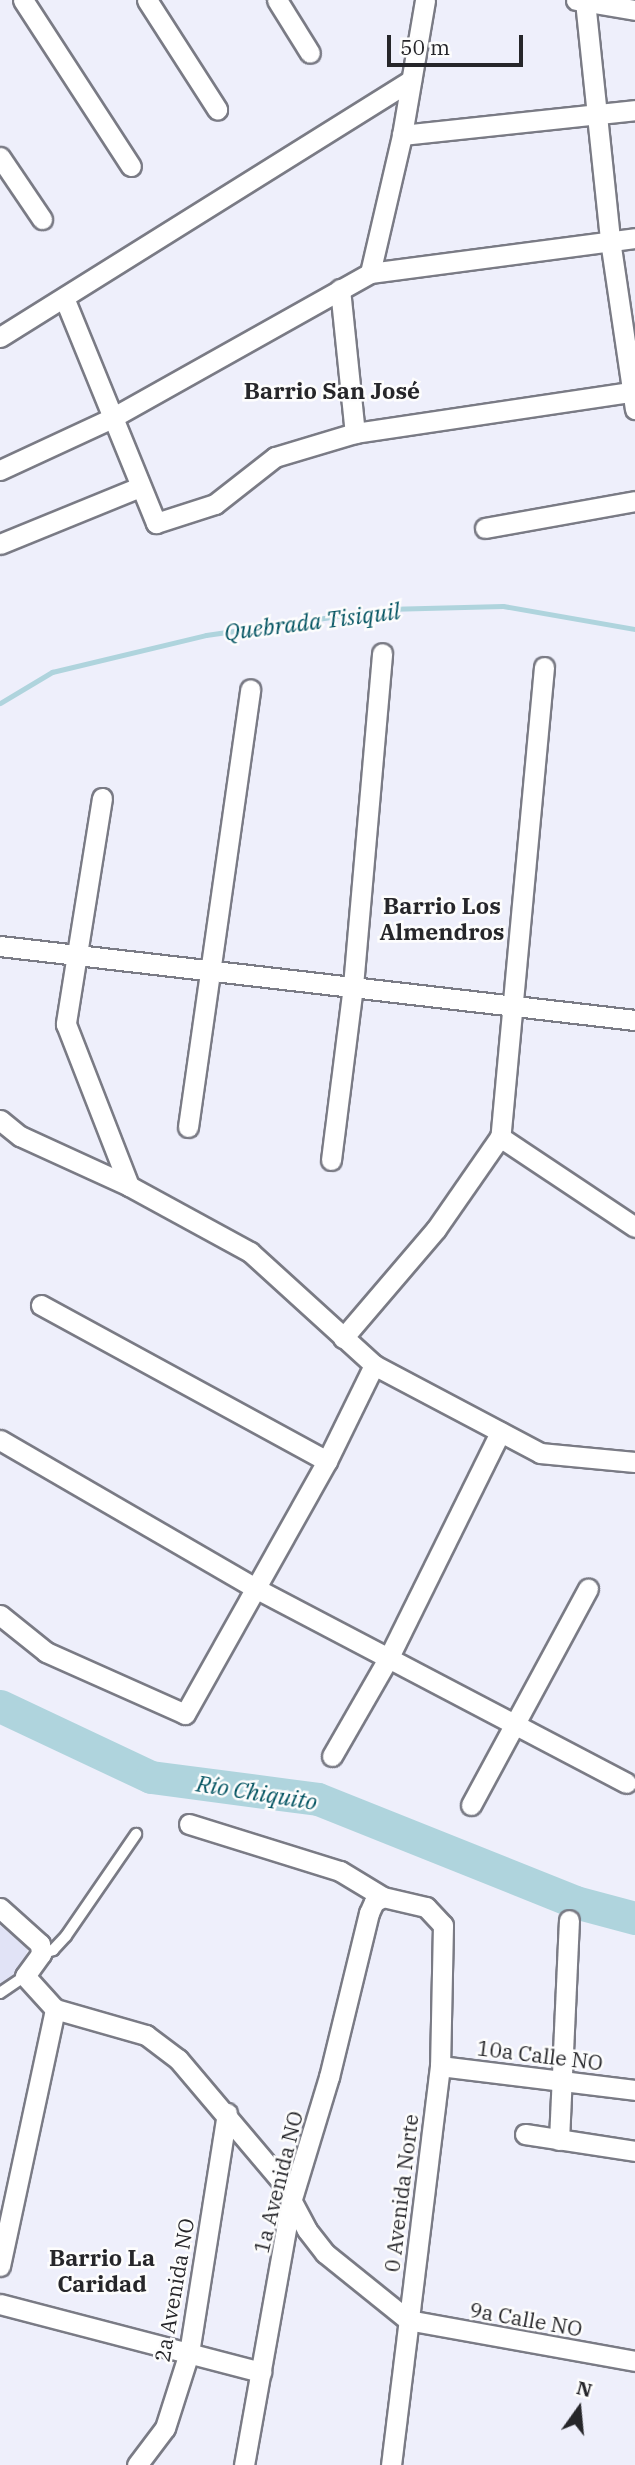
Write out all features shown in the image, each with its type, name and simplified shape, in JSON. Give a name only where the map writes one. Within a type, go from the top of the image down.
[{"type":"street","points":[[23,0],[131,166]]},
{"type":"street","points":[[147,0],[217,108]]},
{"type":"street","points":[[277,0],[310,53]]},
{"type":"street","points":[[370,273],[402,135],[425,0]]},
{"type":"street","points":[[65,300],[110,419],[156,523],[215,504],[275,457],[355,433],[634,397],[610,240],[581,1],[635,10]]},
{"type":"street","points":[[0,337],[65,300],[411,80]]},
{"type":"street","points":[[402,135],[635,110]]},
{"type":"street","points":[[0,157],[42,219]]},
{"type":"street","points":[[0,470],[110,419],[370,273],[635,238]]},
{"type":"street","points":[[340,289],[355,433]]},
{"type":"street","points":[[0,544],[140,487]]},
{"type":"street","points":[[485,528],[635,501]]},
{"type":"street","points":[[331,1160],[353,986],[383,653]]},
{"type":"street","points":[[343,1338],[436,1229],[500,1137],[544,667]]},
{"type":"street","points":[[188,1127],[213,971],[250,689]]},
{"type":"street","points":[[103,798],[74,955],[66,1024],[129,1185]]},
{"type":"street","points":[[0,946],[353,986],[514,1009],[635,1020]]},
{"type":"street","points":[[0,1120],[20,1136],[129,1185],[250,1252],[374,1365],[540,1454],[635,1462]]},
{"type":"street","points":[[500,1137],[635,1227]]},
{"type":"street","points":[[41,1305],[327,1461]]},
{"type":"street","points":[[0,1615],[47,1652],[185,1714],[327,1461],[374,1365]]},
{"type":"street","points":[[332,1756],[389,1657],[500,1432]]},
{"type":"street","points":[[2,1447],[513,1727],[626,1783]]},
{"type":"street","points":[[471,1805],[588,1589]]},
{"type":"street","points":[[189,1824],[340,1871],[383,1897]]},
{"type":"street","name":"1a Avenida NO","points":[[244,2465],[291,2202],[329,2077],[369,1913],[374,1902],[383,1897]]},
{"type":"street","name":"0 Avenida Norte","points":[[383,1897],[426,1908],[443,1925],[440,2066],[391,2465]]},
{"type":"street","points":[[0,1908],[35,1937],[41,1954],[25,1976],[55,2009],[146,2035],[177,2059],[227,2113],[281,2181],[291,2202],[325,2253],[408,2320]]},
{"type":"street","points":[[559,2140],[565,2081],[569,1920]]},
{"type":"street","points":[[0,2266],[55,2009]]},
{"type":"street","name":"10a Calle NO","points":[[440,2066],[635,2090]]},
{"type":"street","name":"2a Avenida NO","points":[[137,2465],[165,2428],[189,2353],[227,2113]]},
{"type":"street","points":[[525,2134],[635,2151]]},
{"type":"street","points":[[0,2304],[261,2372]]},
{"type":"street","name":"9a Calle NO","points":[[408,2320],[635,2361]]},
{"type":"lane","points":[[41,1954],[53,1950],[66,1936],[136,1834]]},
{"type":"lane","points":[[0,1993],[25,1976]]},
{"type":"shaded area","points":[[0,1925],[28,1949],[19,1973],[0,1986]]},
{"type":"waterway","name":"Quebrada Tisiquil","points":[[0,703],[52,672],[206,635],[386,609],[503,606],[635,629]]},
{"type":"waterway","name":"Río Chiquito","points":[[0,1706],[151,1777],[318,1799],[575,1902],[635,1918]]},
{"type":"district","name":"Barrio San José","points":[[332,390]]},
{"type":"district","name":"Barrio Los Almendros","points":[[442,918]]},
{"type":"district","name":"Barrio La Caridad","points":[[102,2270]]}]
